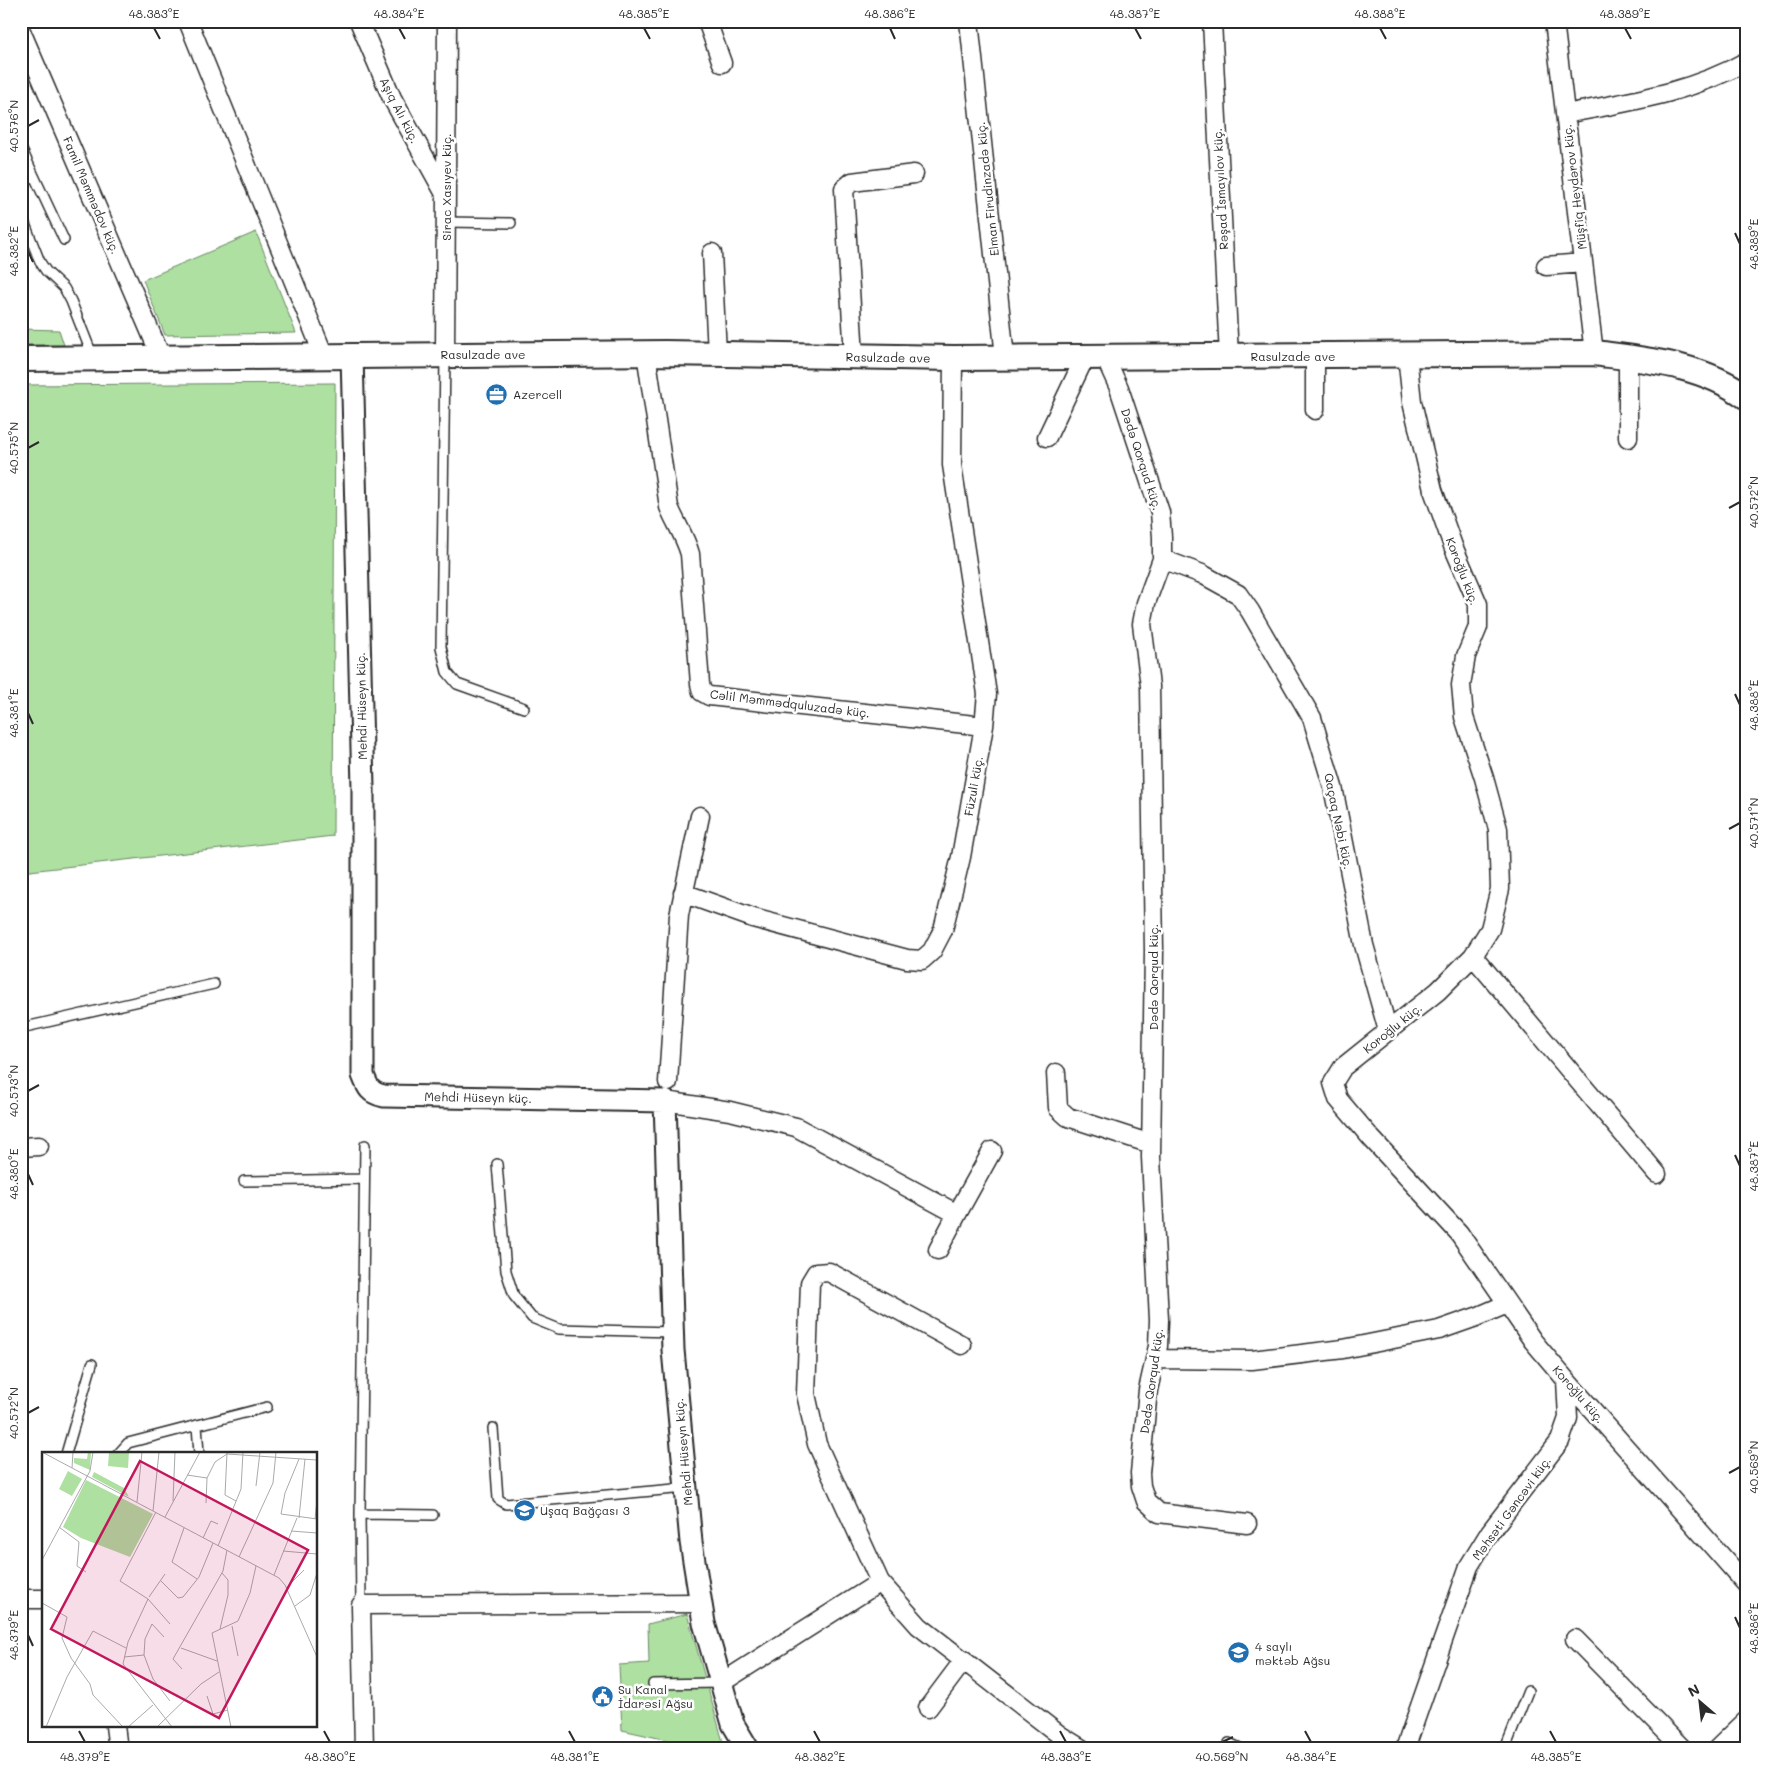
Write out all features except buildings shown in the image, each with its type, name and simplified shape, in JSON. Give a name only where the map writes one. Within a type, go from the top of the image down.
[{"type":"main road","name":"Rasulzade ave","points":[[21,359],[646,353],[952,358],[1594,353],[1650,360],[1697,370],[1735,388],[1747,397]]},
{"type":"street","points":[[188,21],[324,356]]},
{"type":"street","name":"Aşıq Alı küç.","points":[[359,21],[392,98],[446,197]]},
{"type":"street","name":"Sirac Xasıyev küç.","points":[[445,354],[447,21]]},
{"type":"street","points":[[707,21],[722,63]]},
{"type":"street","name":"Elman Firudinzadə küç.","points":[[969,21],[1005,357]]},
{"type":"street","name":"Rəşad İsmayılov küç.","points":[[1212,21],[1229,356]]},
{"type":"street","name":"Müşfiq Heydərov küç.","points":[[1554,21],[1594,353]]},
{"type":"street","name":"Famil Məmmədov küç.","points":[[21,30],[162,359]]},
{"type":"street","points":[[1565,114],[1673,92],[1713,79],[1747,61]]},
{"type":"street","points":[[854,356],[844,189],[852,182],[914,174]]},
{"type":"street","points":[[712,253],[717,353]]},
{"type":"street","points":[[1546,266],[1583,262]]},
{"type":"street","name":"Cəlil Məmmədquluzadə küç.","points":[[646,353],[669,507],[674,520],[686,539],[690,554],[702,692],[709,696],[984,726]]},
{"type":"street","name":"Mehdi Hüseyn küç.","points":[[352,355],[363,778],[363,1075],[368,1087],[375,1094],[384,1096],[667,1091],[672,1332],[691,1542],[704,1623],[733,1724],[748,1749]]},
{"type":"street","name":"Koroğlu küç.","points":[[1407,355],[1412,402],[1433,490],[1453,546],[1478,604],[1478,627],[1466,656],[1461,685],[1464,717],[1498,829],[1500,889],[1490,929],[1473,956],[1438,991],[1343,1067],[1333,1083],[1338,1099],[1372,1139],[1459,1233],[1533,1341],[1747,1585]]},
{"type":"street","points":[[1315,356],[1315,410]]},
{"type":"street","points":[[1047,437],[1095,357]]},
{"type":"street","name":"Dədə Qorqud küç.","points":[[1095,357],[1119,388],[1160,512],[1162,537],[1162,559],[1146,603],[1142,624],[1150,686],[1154,951],[1151,1144],[1159,1320],[1158,1346],[1148,1390],[1140,1473],[1141,1486],[1146,1501],[1159,1513],[1247,1524]]},
{"type":"street","points":[[1628,357],[1628,438]]},
{"type":"street","name":"Füzuli küç.","points":[[683,893],[753,918],[907,959],[922,960],[932,951],[943,930],[961,857],[984,726],[987,694],[952,465],[952,358]]},
{"type":"street","name":"Qaçaq Nəbi küç.","points":[[1162,559],[1202,574],[1238,594],[1250,611],[1312,718],[1334,787],[1364,944],[1388,1031]]},
{"type":"street","points":[[700,816],[679,915],[667,1091],[730,1111],[796,1127],[957,1214]]},
{"type":"street","points":[[1473,956],[1657,1174]]},
{"type":"street","points":[[1056,1073],[1058,1108],[1068,1117],[1151,1144]]},
{"type":"street","points":[[21,1147],[39,1146]]},
{"type":"street","points":[[938,1250],[992,1150]]},
{"type":"street","points":[[962,1344],[829,1272],[816,1273],[810,1283],[806,1394],[817,1444],[880,1582],[919,1626],[1061,1736],[1082,1749]]},
{"type":"street","points":[[1155,1359],[1252,1360],[1343,1349],[1439,1330],[1507,1304]]},
{"type":"street","name":"Məhsəti Gəncəvi küç.","points":[[1405,1749],[1469,1566],[1490,1532],[1560,1441],[1568,1418],[1566,1380]]},
{"type":"street","points":[[721,1683],[880,1582]]},
{"type":"street","points":[[21,1599],[42,1600]]},
{"type":"street","points":[[364,1749],[360,1605],[701,1603]]},
{"type":"street","points":[[1576,1639],[1683,1749]]},
{"type":"street","points":[[928,1708],[964,1660]]},
{"type":"street","points":[[1717,1749],[1747,1720]]},
{"type":"street","points":[[115,1728],[118,1749]]},
{"type":"lane","points":[[21,148],[64,240]]},
{"type":"lane","points":[[21,181],[33,176]]},
{"type":"lane","points":[[21,214],[40,262],[46,271],[64,288],[71,301],[94,359]]},
{"type":"lane","points":[[446,222],[511,224]]},
{"type":"lane","points":[[445,354],[441,647],[447,672],[457,684],[524,708]]},
{"type":"lane","points":[[21,1028],[214,984]]},
{"type":"lane","points":[[360,1605],[364,1145]]},
{"type":"lane","points":[[497,1164],[506,1271],[514,1296],[532,1318],[559,1329],[672,1332]]},
{"type":"lane","points":[[244,1181],[363,1180]]},
{"type":"lane","points":[[67,1452],[92,1364]]},
{"type":"lane","points":[[120,1452],[128,1443],[267,1407]]},
{"type":"lane","points":[[197,1425],[199,1452]]},
{"type":"lane","points":[[493,1428],[498,1499],[506,1504],[686,1488]]},
{"type":"lane","points":[[360,1514],[433,1515]]},
{"type":"lane","points":[[653,1684],[721,1683]]},
{"type":"lane","points":[[1505,1749],[1528,1691]]},
{"type":"lane","points":[[1229,1743],[1242,1749]]},
{"type":"green space","points":[[256,232],[296,333],[165,335],[143,280]]},
{"type":"green space","points":[[21,329],[59,330],[64,345],[21,345]]},
{"type":"green space","points":[[335,383],[333,836],[21,872],[21,385]]},
{"type":"green space","points":[[687,1614],[725,1749],[708,1749],[622,1730],[619,1665],[649,1663],[648,1624]]},
{"type":"place","name":"Azercell","points":[[497,394]]},
{"type":"place","name":"Uşaq Bağçası 3","points":[[524,1510]]},
{"type":"place","name":"4 saylı məktəb Ağsu","points":[[1239,1653]]},
{"type":"place","name":"Su Kanal İdarəsi Ağsu","points":[[602,1696]]}]
